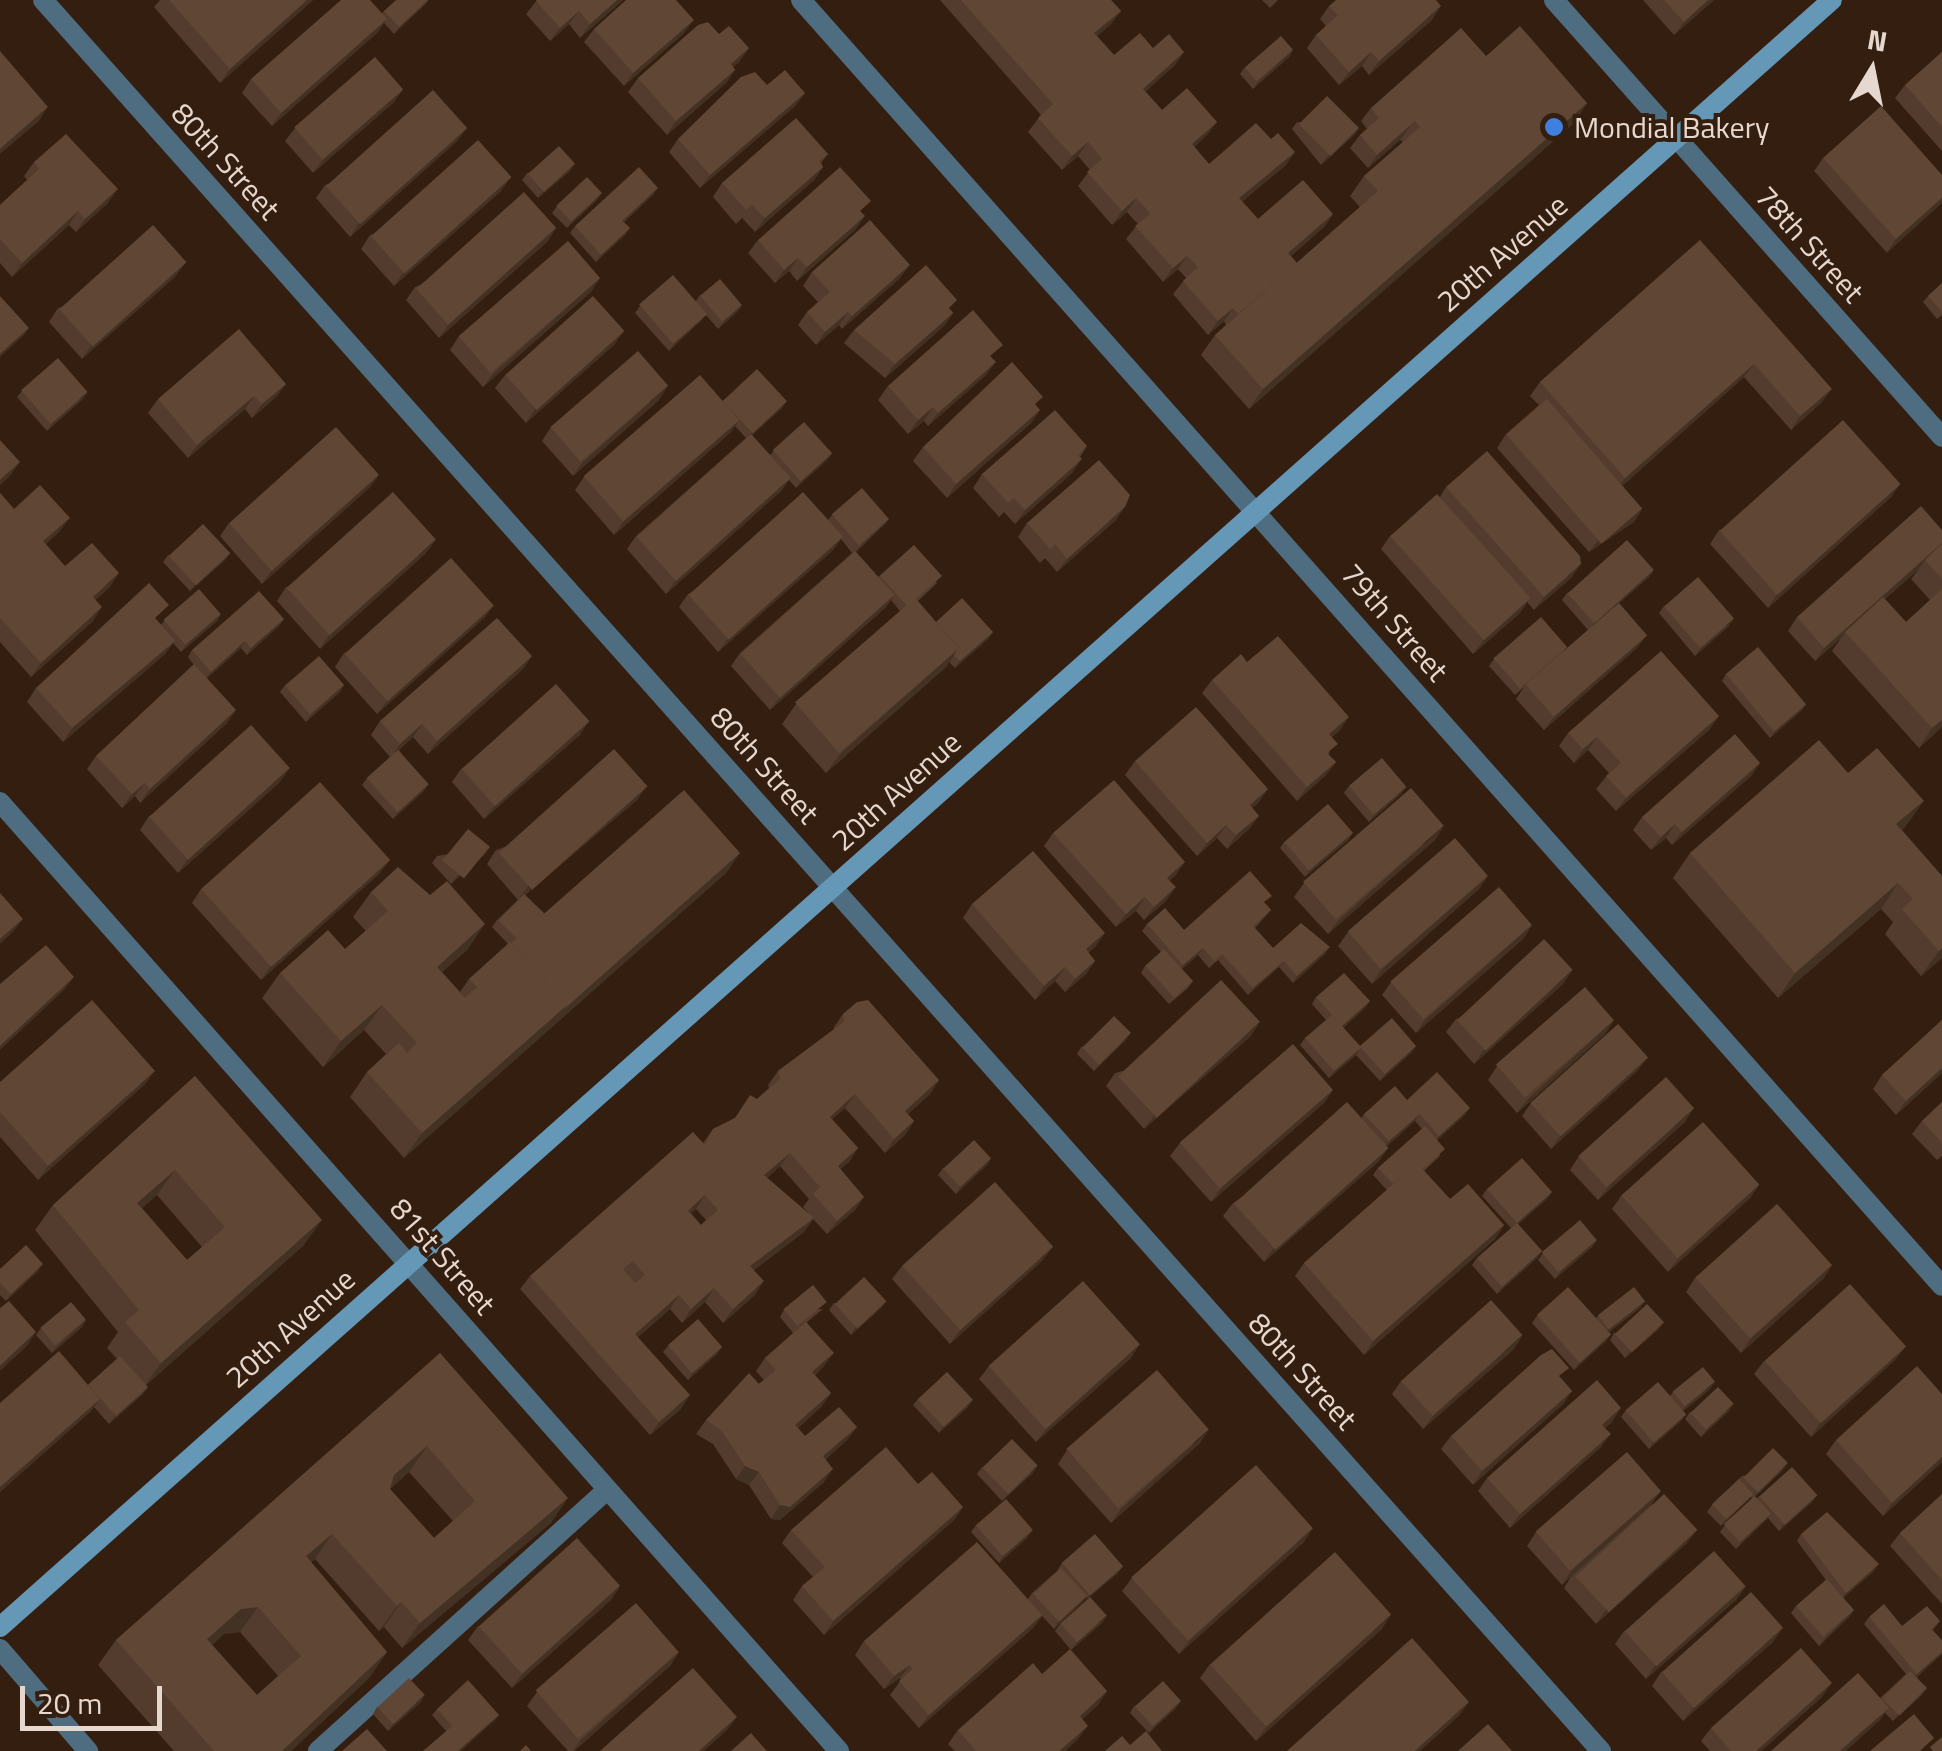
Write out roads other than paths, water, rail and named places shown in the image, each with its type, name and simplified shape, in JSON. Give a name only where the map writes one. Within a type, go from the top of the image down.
[{"type":"street","name":"80th Street","points":[[43,0],[1601,1751]]},
{"type":"street","name":"79th Street","points":[[801,0],[1942,1286]]},
{"type":"street","name":"78th Street","points":[[1554,0],[1942,438]]},
{"type":"street","name":"20th Avenue","points":[[0,1626],[1832,0]]},
{"type":"street","name":"81st Street","points":[[0,802],[839,1751]]},
{"type":"street","points":[[318,1751],[607,1490]]},
{"type":"street","points":[[0,1649],[88,1751]]},
{"type":"place","name":"Mondial Bakery","points":[[1554,127]]}]
